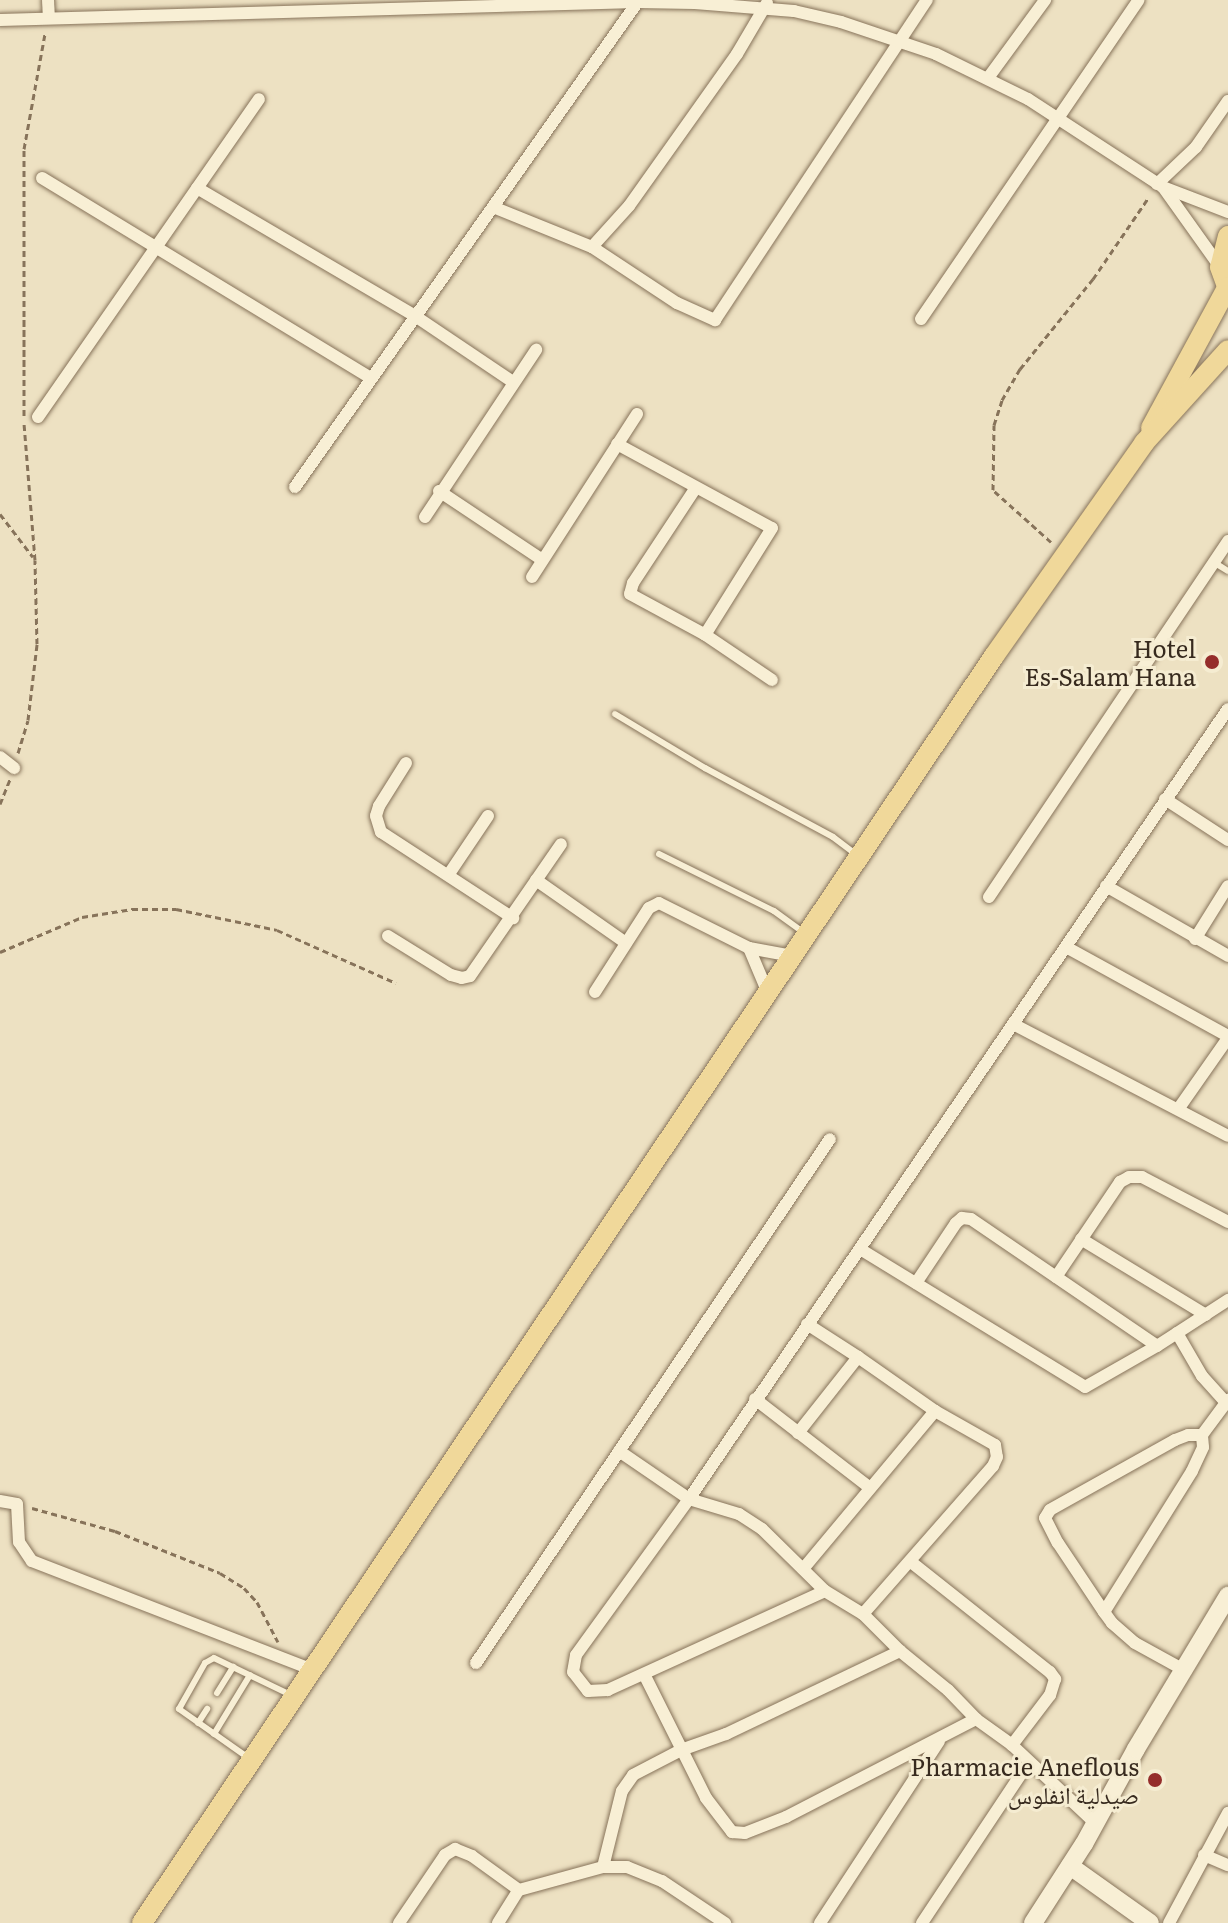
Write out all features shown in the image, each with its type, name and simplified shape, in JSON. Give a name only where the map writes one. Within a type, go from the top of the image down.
[{"type":"main road","points":[[1144,443],[1186,358],[1228,289],[1220,267],[1228,236]]},
{"type":"main road","points":[[142,1923],[994,656],[1144,443],[1228,350]]},
{"type":"street","points":[[48,0],[49,18]]},
{"type":"street","points":[[493,207],[592,247],[677,303],[715,320],[927,0]]},
{"type":"street","points":[[988,78],[1045,0]]},
{"type":"street","points":[[921,319],[1061,120],[1139,0]]},
{"type":"street","points":[[295,487],[638,1]]},
{"type":"street","points":[[0,20],[638,1],[767,4],[899,39],[988,78],[1061,120],[1160,186],[1228,212]]},
{"type":"street","points":[[592,247],[629,206],[737,54],[767,4]]},
{"type":"street","points":[[38,417],[259,99]]},
{"type":"street","points":[[1160,186],[1196,147],[1228,101]]},
{"type":"street","points":[[42,178],[371,378]]},
{"type":"street","points":[[1160,186],[1220,267]]},
{"type":"street","points":[[197,188],[415,316],[513,382]]},
{"type":"street","points":[[425,517],[439,491],[536,350]]},
{"type":"street","points":[[532,577],[637,414]]},
{"type":"street","points":[[617,444],[772,528],[705,635]]},
{"type":"street","points":[[695,489],[633,583],[630,594],[705,635],[772,680]]},
{"type":"street","points":[[439,491],[541,559]]},
{"type":"street","points":[[989,897],[1228,541]]},
{"type":"street","points":[[825,1591],[671,1660],[645,1676],[595,1693],[588,1691],[571,1668],[576,1655],[689,1499],[1165,799],[1223,727],[1228,709]]},
{"type":"street","points":[[0,757],[14,768]]},
{"type":"street","points":[[406,763],[379,806],[376,816],[381,832],[513,918]]},
{"type":"street","points":[[1165,799],[1228,840]]},
{"type":"street","points":[[449,874],[488,816]]},
{"type":"street","points":[[388,936],[462,978],[470,976],[513,918],[561,844]]},
{"type":"street","points":[[536,880],[626,943]]},
{"type":"street","points":[[1106,886],[1228,956]]},
{"type":"street","points":[[1195,939],[1228,886]]},
{"type":"street","points":[[595,992],[649,908],[659,903],[749,948],[792,956]]},
{"type":"street","points":[[1066,947],[1228,1037],[1179,1108]]},
{"type":"street","points":[[749,948],[768,993]]},
{"type":"street","points":[[1013,1024],[1228,1136]]},
{"type":"street","points":[[476,1663],[830,1139]]},
{"type":"street","points":[[1056,1277],[1120,1182],[1129,1177],[1142,1177],[1228,1222]]},
{"type":"street","points":[[916,1283],[962,1218],[971,1219],[1157,1346]]},
{"type":"street","points":[[1081,1239],[1206,1315]]},
{"type":"street","points":[[860,1249],[1085,1387],[1228,1300]]},
{"type":"street","points":[[807,1324],[935,1411],[995,1445],[997,1457],[911,1562],[863,1614]]},
{"type":"street","points":[[1104,1612],[1192,1471],[1203,1447],[1202,1435],[1227,1401],[1202,1376],[1177,1333]]},
{"type":"street","points":[[798,1433],[858,1357]]},
{"type":"street","points":[[755,1399],[869,1487]]},
{"type":"street","points":[[803,1569],[935,1411]]},
{"type":"street","points":[[1184,1670],[1135,1643],[1104,1612],[1046,1523],[1046,1514],[1175,1440],[1188,1435],[1202,1435]]},
{"type":"street","points":[[619,1451],[689,1499],[739,1514],[762,1529],[825,1591],[863,1614],[900,1651],[948,1690],[976,1719],[1012,1745],[1096,1824]]},
{"type":"street","points":[[0,1501],[17,1504],[19,1542],[32,1561],[313,1670]]},
{"type":"street","points":[[911,1562],[1055,1679],[1050,1695],[1012,1745]]},
{"type":"street","points":[[1033,1923],[1096,1824],[1228,1596]]},
{"type":"street","points":[[603,1867],[626,1783],[633,1775],[681,1750],[726,1734],[900,1651]]},
{"type":"street","points":[[645,1676],[681,1750],[725,1826],[732,1832],[745,1833],[786,1817],[976,1719]]},
{"type":"street","points":[[820,1923],[940,1739]]},
{"type":"street","points":[[922,1923],[1029,1762]]},
{"type":"street","points":[[1169,1923],[1228,1813]]},
{"type":"street","points":[[399,1923],[445,1855],[455,1849],[472,1856],[519,1890]]},
{"type":"street","points":[[1204,1855],[1228,1865]]},
{"type":"street","points":[[1070,1866],[1150,1923]]},
{"type":"street","points":[[498,1923],[519,1890],[603,1867],[642,1871],[725,1923]]},
{"type":"lane","points":[[1215,563],[1228,571]]},
{"type":"lane","points":[[615,714],[705,768],[833,837],[860,857]]},
{"type":"lane","points":[[659,854],[774,911],[806,934]]},
{"type":"lane","points":[[252,1760],[181,1711],[182,1700],[209,1658],[294,1696]]},
{"type":"lane","points":[[217,1693],[233,1667]]},
{"type":"lane","points":[[214,1734],[250,1675]]},
{"type":"lane","points":[[198,1723],[207,1709]]},
{"type":"path","points":[[0,804],[28,720],[37,644],[35,560],[24,413],[24,149],[49,18]]},
{"type":"path","points":[[1066,556],[993,490],[994,425],[1002,400],[1020,369],[1093,279],[1160,186]]},
{"type":"path","points":[[0,514],[35,560]]},
{"type":"path","points":[[0,952],[82,917],[132,909],[176,909],[277,930],[396,983]]},
{"type":"path","points":[[17,1504],[115,1531],[220,1573],[244,1588],[257,1602],[286,1659]]},
{"type":"place","name":"Hotel Es-Salam Hana","points":[[1212,662]]},
{"type":"place","name":"Pharmacie Aneflous صيدلية انفلوس","points":[[1155,1780]]}]
